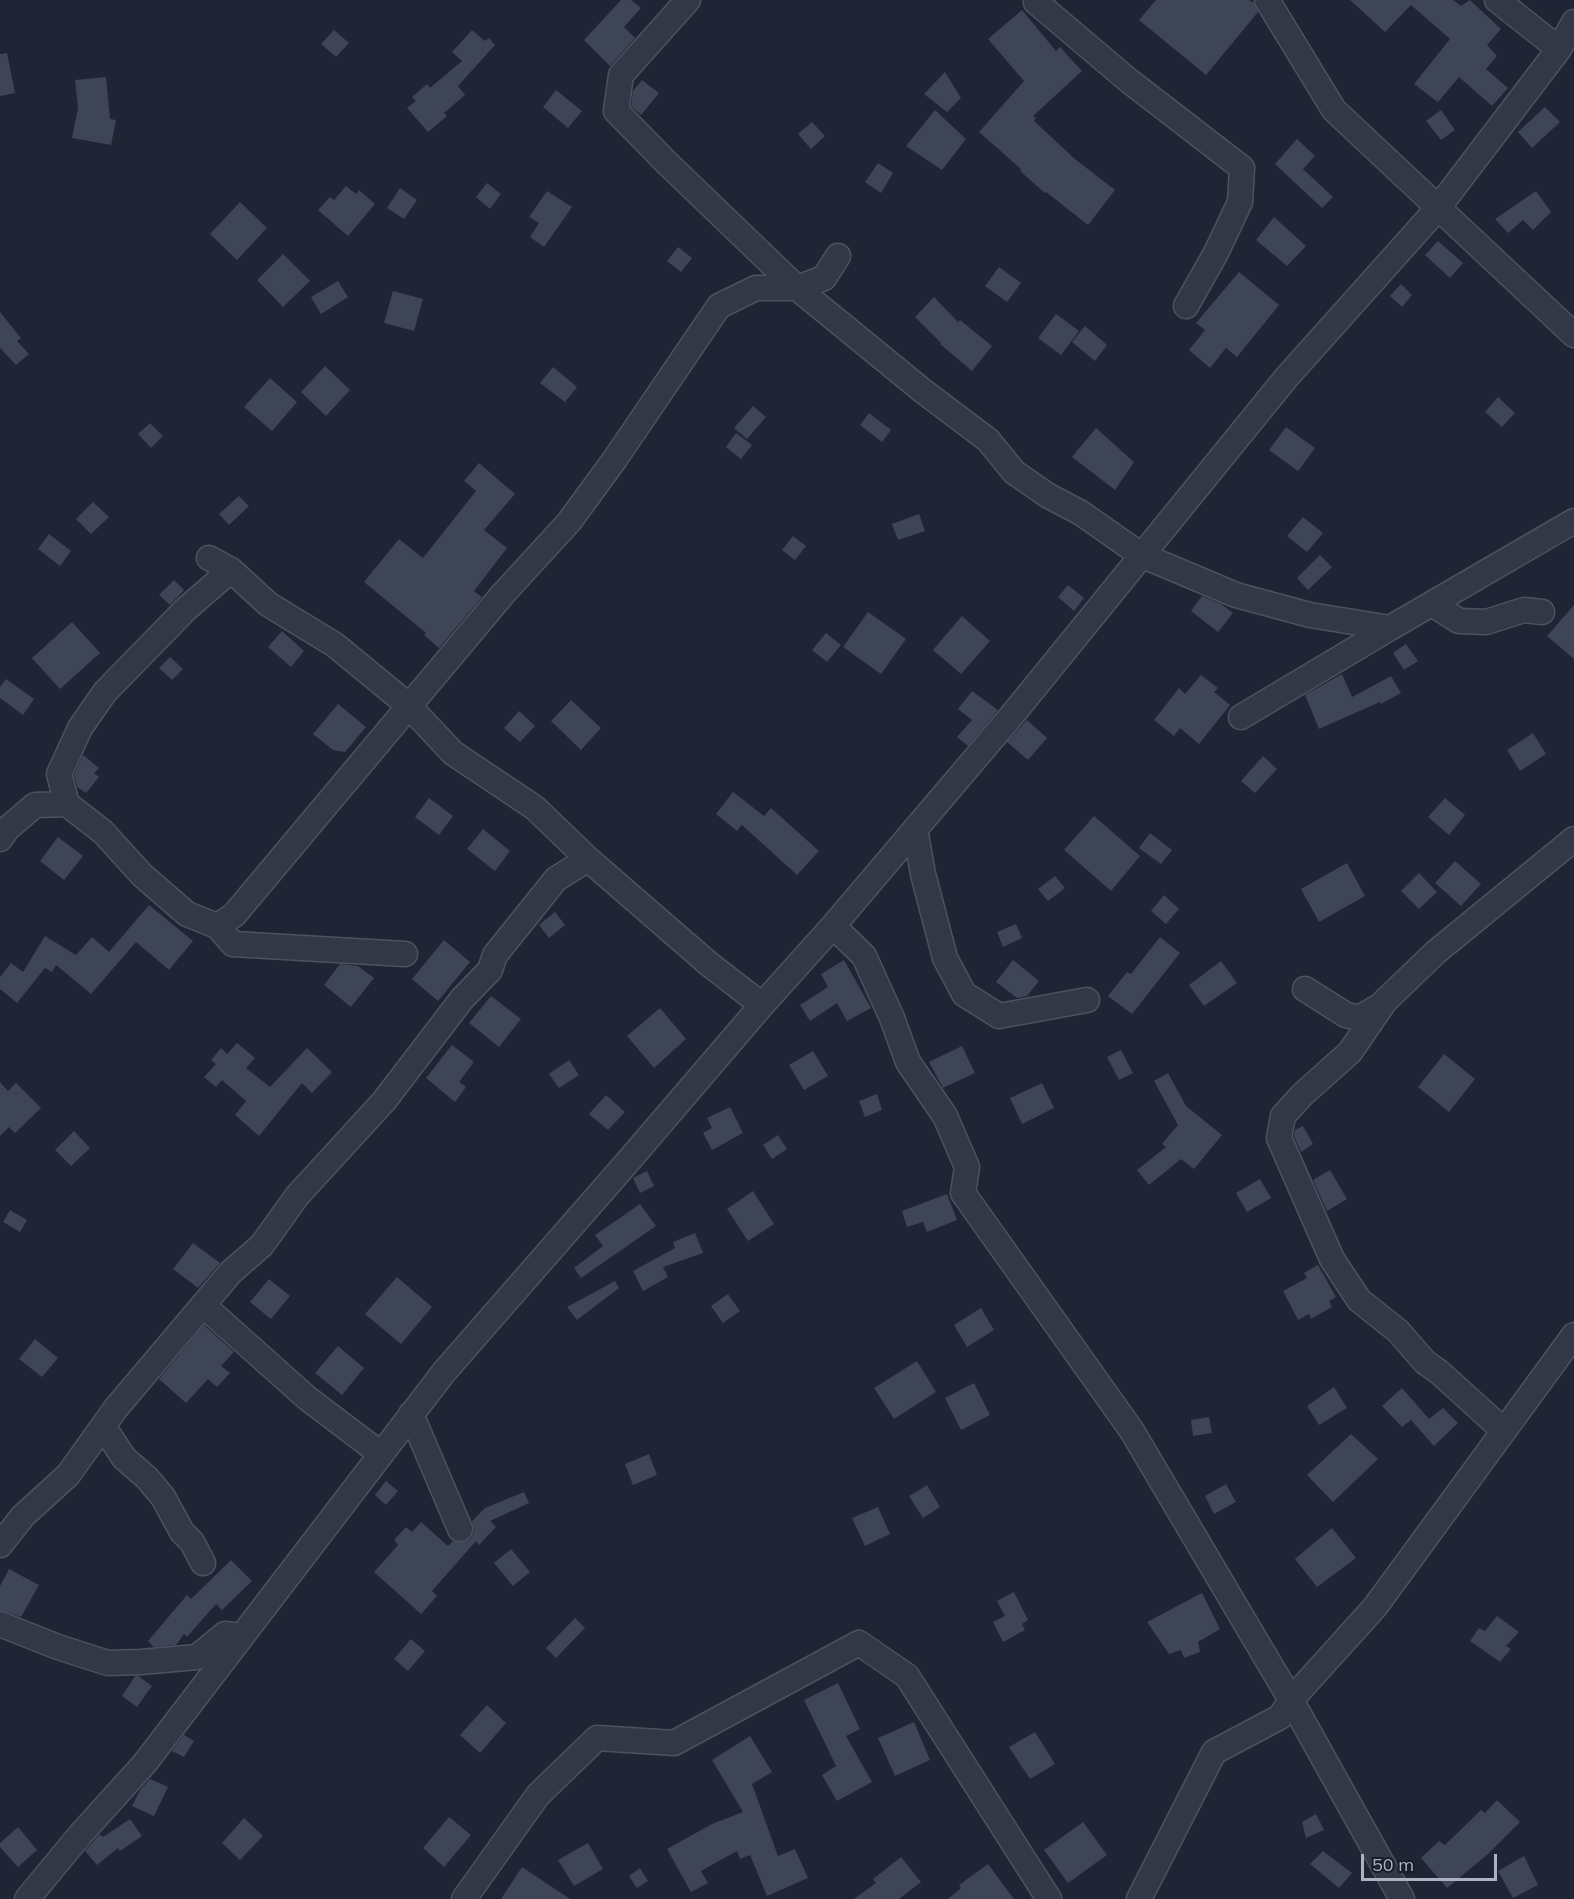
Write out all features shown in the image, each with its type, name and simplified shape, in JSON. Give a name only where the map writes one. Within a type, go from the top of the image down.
[{"type":"street","points":[[687,0],[621,75],[616,111],[797,288],[923,391],[988,440],[1014,472],[1047,495],[1081,513],[1141,555],[1236,595],[1310,615],[1390,628]]},
{"type":"street","points":[[1036,0],[1128,80],[1242,168],[1240,202],[1216,253],[1186,306]]},
{"type":"street","points":[[1267,0],[1334,110],[1574,335]]},
{"type":"street","points":[[1497,0],[1559,49]]},
{"type":"street","points":[[27,1899],[80,1835],[145,1763],[444,1372],[833,926],[1013,714],[1286,378],[1438,208],[1559,49],[1574,22]]},
{"type":"street","points":[[217,926],[234,915],[408,705],[503,594],[569,522],[615,459],[719,306],[756,288],[797,288],[824,278],[838,256]]},
{"type":"street","points":[[1241,717],[1574,521]]},
{"type":"street","points":[[209,558],[231,570],[268,604],[335,645],[408,705],[453,753],[535,808],[588,859],[709,964],[762,1005]]},
{"type":"street","points":[[231,570],[186,609],[105,692],[80,729],[59,774],[68,804],[103,832],[142,875],[187,914],[217,926],[233,944],[405,954]]},
{"type":"street","points":[[1432,604],[1459,621],[1486,622],[1524,610],[1542,612]]},
{"type":"street","points":[[0,839],[7,829],[35,805],[68,804]]},
{"type":"street","points":[[915,829],[923,874],[945,958],[964,994],[999,1017],[1087,1000]]},
{"type":"street","points":[[1305,989],[1346,1015],[1359,1018],[1385,1001],[1436,952],[1574,839]]},
{"type":"street","points":[[0,1545],[23,1516],[68,1475],[103,1426],[203,1305],[231,1272],[262,1245],[297,1196],[384,1101],[462,999],[490,970],[495,955],[556,879],[588,859]]},
{"type":"street","points":[[833,926],[864,956],[892,1018],[908,1062],[945,1116],[967,1167],[963,1193],[1132,1431],[1291,1700],[1402,1899]]},
{"type":"street","points":[[1385,1001],[1350,1052],[1302,1095],[1283,1116],[1279,1138],[1332,1259],[1359,1300],[1398,1331],[1425,1362],[1503,1430]]},
{"type":"street","points":[[203,1305],[307,1398],[381,1454]]},
{"type":"street","points":[[1139,1899],[1214,1752],[1280,1717],[1291,1700],[1375,1607],[1574,1335]]},
{"type":"street","points":[[411,1414],[460,1529]]},
{"type":"street","points":[[103,1426],[124,1458],[147,1478],[163,1497],[182,1532],[192,1542],[203,1563]]},
{"type":"street","points":[[0,1624],[58,1647],[108,1663],[197,1657],[225,1634],[242,1636]]},
{"type":"street","points":[[464,1899],[538,1796],[597,1738],[674,1743],[859,1643],[907,1676],[1049,1899]]},
{"type":"building","points":[[621,0],[631,0],[641,8],[624,27],[635,38],[610,66],[584,40]]},
{"type":"building","points":[[1156,0],[1249,0],[1254,3],[1258,12],[1206,75],[1139,20]]},
{"type":"building","points":[[1350,0],[1453,0],[1461,6],[1470,0],[1501,29],[1487,45],[1497,56],[1486,69],[1508,88],[1492,106],[1459,77],[1438,102],[1414,84],[1450,39],[1411,5],[1385,32]]},
{"type":"building","points":[[1022,10],[1056,51],[1060,47],[1082,71],[1033,116],[1036,118],[1034,121],[1075,159],[1115,190],[1088,225],[1045,193],[979,132],[1024,81],[988,39]]},
{"type":"building","points":[[334,30],[349,43],[336,57],[321,44]]},
{"type":"building","points":[[472,30],[485,41],[489,38],[495,45],[458,86],[465,95],[444,113],[447,116],[428,132],[407,108],[416,101],[412,97],[427,84],[430,88],[462,61],[452,52]]},
{"type":"building","points":[[7,53],[15,93],[0,96],[0,54]]},
{"type":"building","points":[[945,72],[961,98],[947,112],[924,94]]},
{"type":"building","points":[[106,77],[110,119],[116,120],[111,145],[72,138],[78,108],[75,80]]},
{"type":"building","points":[[642,80],[659,93],[641,115],[631,106],[633,91]]},
{"type":"building","points":[[556,90],[582,111],[568,128],[543,107]]},
{"type":"building","points":[[1545,107],[1560,122],[1532,148],[1518,132]]},
{"type":"building","points":[[935,110],[966,139],[942,170],[906,146]]},
{"type":"building","points":[[1441,110],[1455,130],[1441,140],[1426,121]]},
{"type":"building","points":[[812,122],[825,136],[811,149],[798,134]]},
{"type":"building","points":[[1297,139],[1315,156],[1303,169],[1333,197],[1322,208],[1275,164]]},
{"type":"building","points":[[878,163],[893,173],[881,193],[865,182]]},
{"type":"building","points":[[487,183],[501,194],[490,209],[476,197]]},
{"type":"building","points":[[346,186],[356,194],[359,190],[375,204],[348,236],[318,210],[330,197],[334,200]]},
{"type":"building","points":[[400,188],[417,200],[404,219],[387,208]]},
{"type":"building","points":[[547,191],[572,207],[544,247],[530,237],[539,223],[529,217]]},
{"type":"building","points":[[1536,191],[1551,212],[1533,230],[1523,220],[1508,233],[1495,219]]},
{"type":"building","points":[[240,202],[267,228],[237,260],[210,234]]},
{"type":"building","points":[[1274,217],[1306,246],[1287,266],[1256,240]]},
{"type":"building","points":[[1438,241],[1463,263],[1450,278],[1425,255]]},
{"type":"building","points":[[678,247],[692,258],[681,272],[667,261]]},
{"type":"building","points":[[283,254],[310,281],[283,307],[257,280]]},
{"type":"building","points":[[999,267],[1021,283],[1007,302],[985,286]]},
{"type":"building","points":[[1239,272],[1279,305],[1237,357],[1226,348],[1210,368],[1189,350],[1205,330],[1196,323]]},
{"type":"building","points":[[338,281],[348,297],[321,314],[311,297]]},
{"type":"building","points":[[1401,284],[1412,295],[1402,307],[1390,296]]},
{"type":"building","points":[[393,291],[423,299],[414,331],[384,323]]},
{"type":"building","points":[[934,297],[958,322],[960,320],[992,346],[972,371],[940,344],[915,317]]},
{"type":"building","points":[[0,312],[21,338],[17,341],[29,354],[16,365],[0,348]]},
{"type":"building","points":[[1056,314],[1079,331],[1061,355],[1038,338]]},
{"type":"building","points":[[1085,326],[1107,345],[1095,361],[1072,342]]},
{"type":"building","points":[[325,366],[350,390],[326,416],[301,392]]},
{"type":"building","points":[[553,367],[577,387],[565,402],[540,383]]},
{"type":"building","points":[[270,378],[297,402],[272,431],[244,407]]},
{"type":"building","points":[[1498,397],[1515,413],[1502,427],[1485,412]]},
{"type":"building","points":[[753,406],[766,417],[747,439],[734,428]]},
{"type":"building","points":[[869,413],[891,430],[882,442],[860,425]]},
{"type":"building","points":[[150,423],[163,436],[151,448],[138,434]]},
{"type":"building","points":[[1286,427],[1315,448],[1298,471],[1269,450]]},
{"type":"building","points":[[1096,428],[1134,462],[1115,490],[1072,457]]},
{"type":"building","points":[[736,433],[752,445],[741,459],[726,447]]},
{"type":"building","points":[[479,463],[515,494],[484,530],[507,548],[474,591],[482,597],[439,648],[424,635],[426,633],[364,582],[399,539],[423,558],[476,491],[464,481]]},
{"type":"building","points":[[239,496],[249,506],[229,525],[219,514]]},
{"type":"building","points":[[93,502],[109,517],[91,534],[76,519]]},
{"type":"building","points":[[919,514],[925,531],[898,540],[892,524]]},
{"type":"building","points":[[1303,517],[1323,533],[1307,552],[1287,536]]},
{"type":"building","points":[[49,534],[71,551],[60,566],[38,549]]},
{"type":"building","points":[[793,536],[806,546],[795,560],[782,550]]},
{"type":"building","points":[[1320,555],[1332,567],[1308,590],[1297,578]]},
{"type":"building","points":[[174,580],[184,590],[170,605],[159,595]]},
{"type":"building","points":[[1068,585],[1084,598],[1074,611],[1058,597]]},
{"type":"building","points":[[1202,596],[1221,604],[1233,613],[1218,632],[1191,611]]},
{"type":"building","points":[[1574,605],[1574,659],[1547,636]]},
{"type":"building","points":[[868,612],[906,639],[881,674],[843,647]]},
{"type":"building","points":[[962,616],[990,641],[961,674],[933,650]]},
{"type":"building","points":[[72,622],[100,653],[60,689],[32,658]]},
{"type":"building","points":[[282,631],[304,651],[291,667],[268,647]]},
{"type":"building","points":[[826,633],[841,645],[827,662],[812,650]]},
{"type":"building","points":[[1406,644],[1418,661],[1404,670],[1393,653]]},
{"type":"building","points":[[170,657],[183,669],[172,680],[159,668]]},
{"type":"building","points":[[1342,674],[1352,697],[1391,676],[1401,693],[1381,704],[1380,702],[1319,729],[1305,695]]},
{"type":"building","points":[[1201,675],[1218,688],[1214,692],[1230,705],[1199,744],[1180,728],[1174,736],[1154,720],[1179,688],[1185,694]]},
{"type":"building","points":[[6,679],[34,699],[23,715],[0,698],[0,687]]},
{"type":"building","points":[[972,691],[998,710],[968,746],[957,737],[972,720],[958,709]]},
{"type":"building","points":[[571,700],[601,728],[581,750],[551,721]]},
{"type":"building","points":[[338,704],[366,727],[345,752],[333,750],[313,734]]},
{"type":"building","points":[[519,711],[535,726],[520,742],[504,728]]},
{"type":"building","points":[[1027,720],[1047,738],[1028,760],[1007,742]]},
{"type":"building","points":[[1533,733],[1546,754],[1520,771],[1507,750]]},
{"type":"building","points":[[83,755],[99,768],[94,773],[99,777],[86,793],[77,787],[74,775]]},
{"type":"building","points":[[1263,756],[1277,769],[1255,793],[1241,781]]},
{"type":"building","points":[[733,792],[764,816],[771,808],[819,851],[797,875],[742,825],[737,831],[716,814]]},
{"type":"building","points":[[429,798],[453,816],[439,835],[415,817]]},
{"type":"building","points":[[1445,798],[1465,815],[1449,835],[1428,817]]},
{"type":"building","points":[[1094,816],[1140,856],[1111,891],[1064,850]]},
{"type":"building","points":[[483,829],[510,851],[495,871],[467,849]]},
{"type":"building","points":[[1150,833],[1172,850],[1161,864],[1139,848]]},
{"type":"building","points":[[58,837],[83,856],[64,880],[40,861]]},
{"type":"building","points":[[1455,861],[1481,884],[1461,906],[1435,883]]},
{"type":"building","points":[[1347,863],[1365,896],[1319,922],[1301,889]]},
{"type":"building","points":[[1419,873],[1437,892],[1419,909],[1401,891]]},
{"type":"building","points":[[1055,876],[1065,888],[1048,901],[1038,889]]},
{"type":"building","points":[[1164,895],[1179,909],[1166,924],[1151,911]]},
{"type":"building","points":[[149,905],[193,941],[169,970],[136,942],[91,994],[56,965],[52,972],[45,968],[17,1003],[0,989],[0,977],[11,963],[23,972],[45,936],[76,955],[92,937],[109,952]]},
{"type":"building","points":[[555,912],[565,925],[549,938],[539,925]]},
{"type":"building","points":[[1016,924],[1022,938],[1003,947],[997,932]]},
{"type":"building","points":[[1160,937],[1180,953],[1132,1014],[1108,996],[1127,972],[1131,974]]},
{"type":"building","points":[[444,940],[470,962],[438,1001],[412,979]]},
{"type":"building","points":[[844,960],[871,1008],[847,1021],[837,1003],[810,1021],[800,1005],[828,987],[821,974]]},
{"type":"building","points":[[1013,960],[1039,981],[1027,996],[1017,998],[996,982]]},
{"type":"building","points":[[1221,961],[1237,983],[1204,1006],[1189,985]]},
{"type":"building","points":[[340,964],[358,966],[374,978],[351,1007],[324,985]]},
{"type":"building","points":[[491,996],[521,1019],[499,1047],[469,1023]]},
{"type":"building","points":[[660,1008],[686,1039],[654,1068],[627,1036]]},
{"type":"building","points":[[237,1043],[255,1058],[246,1068],[270,1087],[307,1048],[332,1072],[312,1093],[302,1083],[259,1136],[235,1115],[246,1101],[222,1080],[216,1087],[204,1077],[216,1064],[211,1060],[221,1048],[227,1054]]},
{"type":"building","points":[[452,1045],[474,1062],[459,1082],[466,1087],[455,1102],[426,1078]]},
{"type":"building","points":[[962,1046],[975,1073],[943,1088],[929,1062]]},
{"type":"building","points":[[1121,1050],[1133,1073],[1119,1080],[1107,1057]]},
{"type":"building","points":[[813,1051],[828,1076],[804,1090],[789,1065]]},
{"type":"building","points":[[1444,1054],[1475,1079],[1449,1112],[1418,1087]]},
{"type":"building","points":[[569,1060],[579,1075],[559,1088],[549,1074]]},
{"type":"building","points":[[1168,1073],[1186,1106],[1222,1135],[1194,1169],[1181,1159],[1149,1185],[1137,1170],[1166,1147],[1162,1144],[1178,1125],[1154,1081]]},
{"type":"building","points":[[0,1082],[8,1091],[16,1083],[41,1108],[15,1133],[9,1127],[0,1136]]},
{"type":"building","points":[[1042,1083],[1054,1108],[1022,1124],[1010,1098]]},
{"type":"building","points":[[877,1094],[882,1110],[865,1117],[859,1101]]},
{"type":"building","points":[[606,1095],[625,1112],[608,1130],[589,1114]]},
{"type":"building","points":[[730,1107],[743,1133],[712,1150],[703,1133],[712,1128],[707,1118]]},
{"type":"building","points":[[1303,1126],[1313,1144],[1301,1152],[1294,1136],[1295,1130]]},
{"type":"building","points":[[74,1131],[90,1148],[71,1166],[55,1150]]},
{"type":"building","points":[[778,1135],[787,1149],[772,1159],[763,1145]]},
{"type":"building","points":[[1330,1170],[1347,1199],[1327,1211],[1313,1180]]},
{"type":"building","points":[[647,1171],[654,1186],[640,1193],[633,1178]]},
{"type":"building","points":[[1260,1179],[1271,1198],[1247,1212],[1236,1193]]},
{"type":"building","points":[[753,1191],[774,1224],[748,1241],[727,1209]]},
{"type":"building","points":[[947,1194],[957,1220],[927,1232],[923,1222],[907,1227],[902,1211]]},
{"type":"building","points":[[640,1204],[656,1226],[581,1278],[574,1268],[603,1246],[595,1235]]},
{"type":"building","points":[[10,1210],[27,1220],[20,1232],[3,1222]]},
{"type":"building","points":[[695,1233],[703,1253],[663,1267],[668,1277],[643,1291],[633,1271],[675,1248],[673,1242]]},
{"type":"building","points":[[193,1243],[220,1263],[198,1288],[173,1269]]},
{"type":"building","points":[[1318,1265],[1336,1297],[1329,1301],[1332,1307],[1311,1319],[1309,1314],[1298,1320],[1283,1291],[1307,1278],[1304,1273]]},
{"type":"building","points":[[397,1277],[432,1307],[401,1344],[365,1314]]},
{"type":"building","points":[[269,1279],[290,1296],[271,1319],[250,1302]]},
{"type":"building","points":[[615,1281],[619,1288],[577,1320],[567,1307]]},
{"type":"building","points":[[728,1294],[740,1311],[723,1323],[711,1306]]},
{"type":"building","points":[[981,1308],[994,1330],[967,1347],[954,1325]]},
{"type":"building","points":[[204,1325],[234,1352],[221,1366],[230,1373],[217,1387],[208,1379],[186,1403],[159,1379]]},
{"type":"building","points":[[35,1339],[58,1358],[42,1377],[19,1359]]},
{"type":"building","points":[[338,1346],[364,1368],[342,1395],[315,1373]]},
{"type":"building","points":[[917,1361],[936,1392],[894,1419],[874,1388]]},
{"type":"building","points":[[974,1383],[990,1415],[961,1430],[945,1398]]},
{"type":"building","points":[[1334,1387],[1347,1408],[1319,1425],[1307,1406]]},
{"type":"building","points":[[1402,1388],[1429,1419],[1443,1408],[1458,1423],[1434,1446],[1411,1420],[1402,1427],[1382,1406]]},
{"type":"building","points":[[1209,1417],[1212,1433],[1193,1436],[1191,1420]]},
{"type":"building","points":[[1351,1434],[1378,1459],[1333,1502],[1307,1475]]},
{"type":"building","points":[[649,1454],[657,1475],[633,1485],[625,1464]]},
{"type":"building","points":[[386,1481],[398,1491],[386,1505],[375,1495]]},
{"type":"building","points":[[1226,1484],[1236,1502],[1214,1514],[1205,1496]]},
{"type":"building","points":[[927,1485],[940,1507],[923,1518],[909,1496]]},
{"type":"building","points":[[524,1492],[529,1503],[490,1521],[496,1527],[479,1545],[476,1541],[432,1591],[437,1596],[421,1614],[374,1572],[398,1545],[394,1540],[406,1527],[412,1532],[421,1522],[448,1546],[453,1541],[465,1542],[471,1538],[474,1531],[472,1521],[485,1508]]},
{"type":"building","points":[[878,1507],[890,1534],[865,1546],[852,1518]]},
{"type":"building","points":[[1332,1528],[1356,1558],[1317,1587],[1295,1559]]},
{"type":"building","points":[[511,1549],[530,1572],[513,1586],[494,1563]]},
{"type":"building","points":[[231,1560],[252,1581],[222,1610],[216,1604],[187,1637],[184,1634],[176,1645],[154,1647],[148,1641],[187,1595],[191,1599]]},
{"type":"building","points":[[9,1569],[39,1585],[21,1617],[0,1610],[0,1586]]},
{"type":"building","points":[[1014,1592],[1028,1620],[1022,1624],[1025,1630],[1003,1642],[993,1622],[1005,1616],[997,1601]]},
{"type":"building","points":[[1202,1593],[1220,1629],[1198,1642],[1200,1652],[1184,1658],[1181,1650],[1169,1654],[1147,1622]]},
{"type":"building","points":[[1497,1616],[1519,1632],[1506,1646],[1511,1649],[1500,1662],[1470,1641],[1479,1628],[1485,1631]]},
{"type":"building","points":[[575,1618],[585,1628],[556,1658],[546,1648]]},
{"type":"building","points":[[411,1639],[425,1651],[408,1671],[394,1659]]},
{"type":"building","points":[[135,1676],[152,1686],[137,1707],[122,1696]]},
{"type":"building","points":[[838,1683],[860,1729],[846,1736],[872,1782],[837,1801],[822,1775],[836,1766],[804,1700]]},
{"type":"building","points":[[487,1705],[506,1723],[480,1753],[460,1735]]},
{"type":"building","points":[[914,1722],[930,1760],[895,1776],[878,1738]]},
{"type":"building","points":[[1035,1732],[1055,1764],[1030,1779],[1009,1747]]},
{"type":"building","points":[[184,1735],[194,1741],[184,1757],[172,1751]]},
{"type":"building","points":[[750,1736],[772,1772],[752,1784],[778,1856],[795,1849],[808,1878],[767,1896],[750,1855],[740,1859],[737,1851],[701,1871],[708,1883],[691,1892],[667,1849],[712,1824],[743,1812],[712,1760]]},
{"type":"building","points":[[150,1779],[168,1787],[154,1816],[132,1806],[140,1790]]},
{"type":"building","points":[[1497,1800],[1520,1822],[1488,1854],[1447,1888],[1421,1858],[1439,1841],[1445,1845],[1481,1810],[1485,1813]]},
{"type":"building","points":[[1316,1814],[1324,1830],[1306,1838],[1302,1822]]},
{"type":"building","points":[[449,1817],[471,1835],[444,1867],[423,1848]]},
{"type":"building","points":[[244,1818],[263,1836],[240,1860],[222,1843]]},
{"type":"building","points":[[130,1819],[142,1836],[120,1851],[118,1848],[97,1865],[85,1851],[100,1834],[103,1837]]},
{"type":"building","points":[[1083,1822],[1107,1855],[1068,1883],[1044,1850]]},
{"type":"building","points":[[18,1827],[37,1850],[18,1867],[0,1847],[0,1843]]},
{"type":"building","points":[[588,1843],[603,1869],[574,1886],[558,1860]]},
{"type":"building","points":[[1323,1851],[1352,1873],[1339,1888],[1310,1864]]},
{"type":"building","points":[[1524,1856],[1538,1885],[1513,1898],[1498,1871]]},
{"type":"building","points":[[901,1857],[921,1882],[899,1899],[854,1899],[876,1883],[873,1879]]},
{"type":"building","points":[[988,1864],[1014,1899],[948,1899],[961,1888],[959,1885]]},
{"type":"building","points":[[522,1867],[570,1899],[501,1899]]},
{"type":"building","points":[[640,1868],[648,1881],[637,1888],[629,1876]]}]
